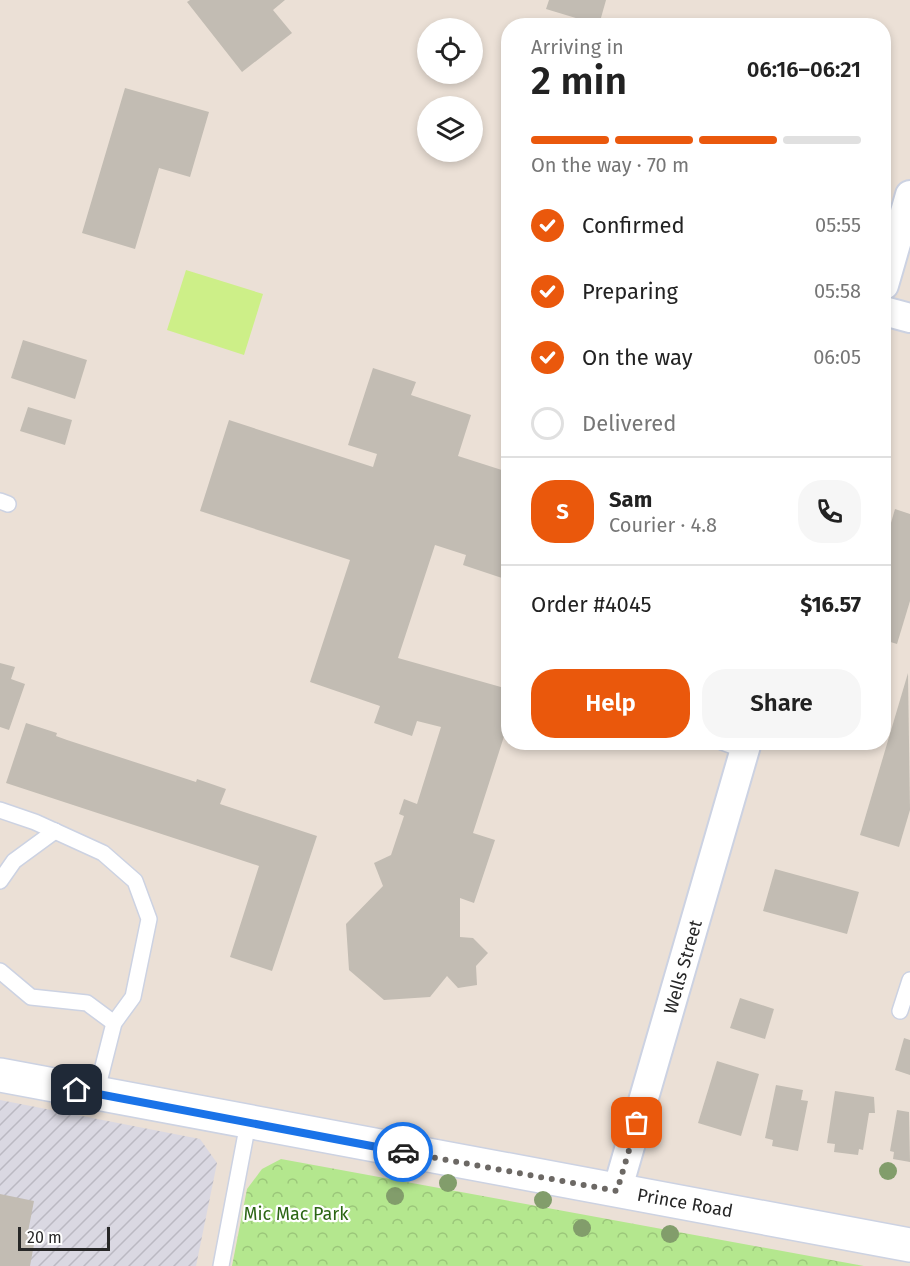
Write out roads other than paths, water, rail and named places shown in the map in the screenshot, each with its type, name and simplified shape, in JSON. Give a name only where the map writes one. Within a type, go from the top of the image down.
[{"type":"street","points":[[891,261],[910,195]]},
{"type":"street","points":[[891,313],[910,318]]},
{"type":"street","name":"Wells Street","points":[[617,1191],[737,750]]},
{"type":"street","name":"Prince Road","points":[[0,1075],[910,1245]]},
{"type":"lane","points":[[0,810],[55,831],[103,854],[135,881],[149,919],[133,997],[114,1023],[96,1094]]},
{"type":"lane","points":[[0,881],[14,861],[55,831]]},
{"type":"lane","points":[[0,971],[31,997],[87,1004],[114,1023]]},
{"type":"lane","points":[[900,1011],[910,980]]},
{"type":"lane","points":[[221,1266],[248,1123]]},
{"type":"park label","name":"Mic Mac Park","points":[[296,1214]]}]
